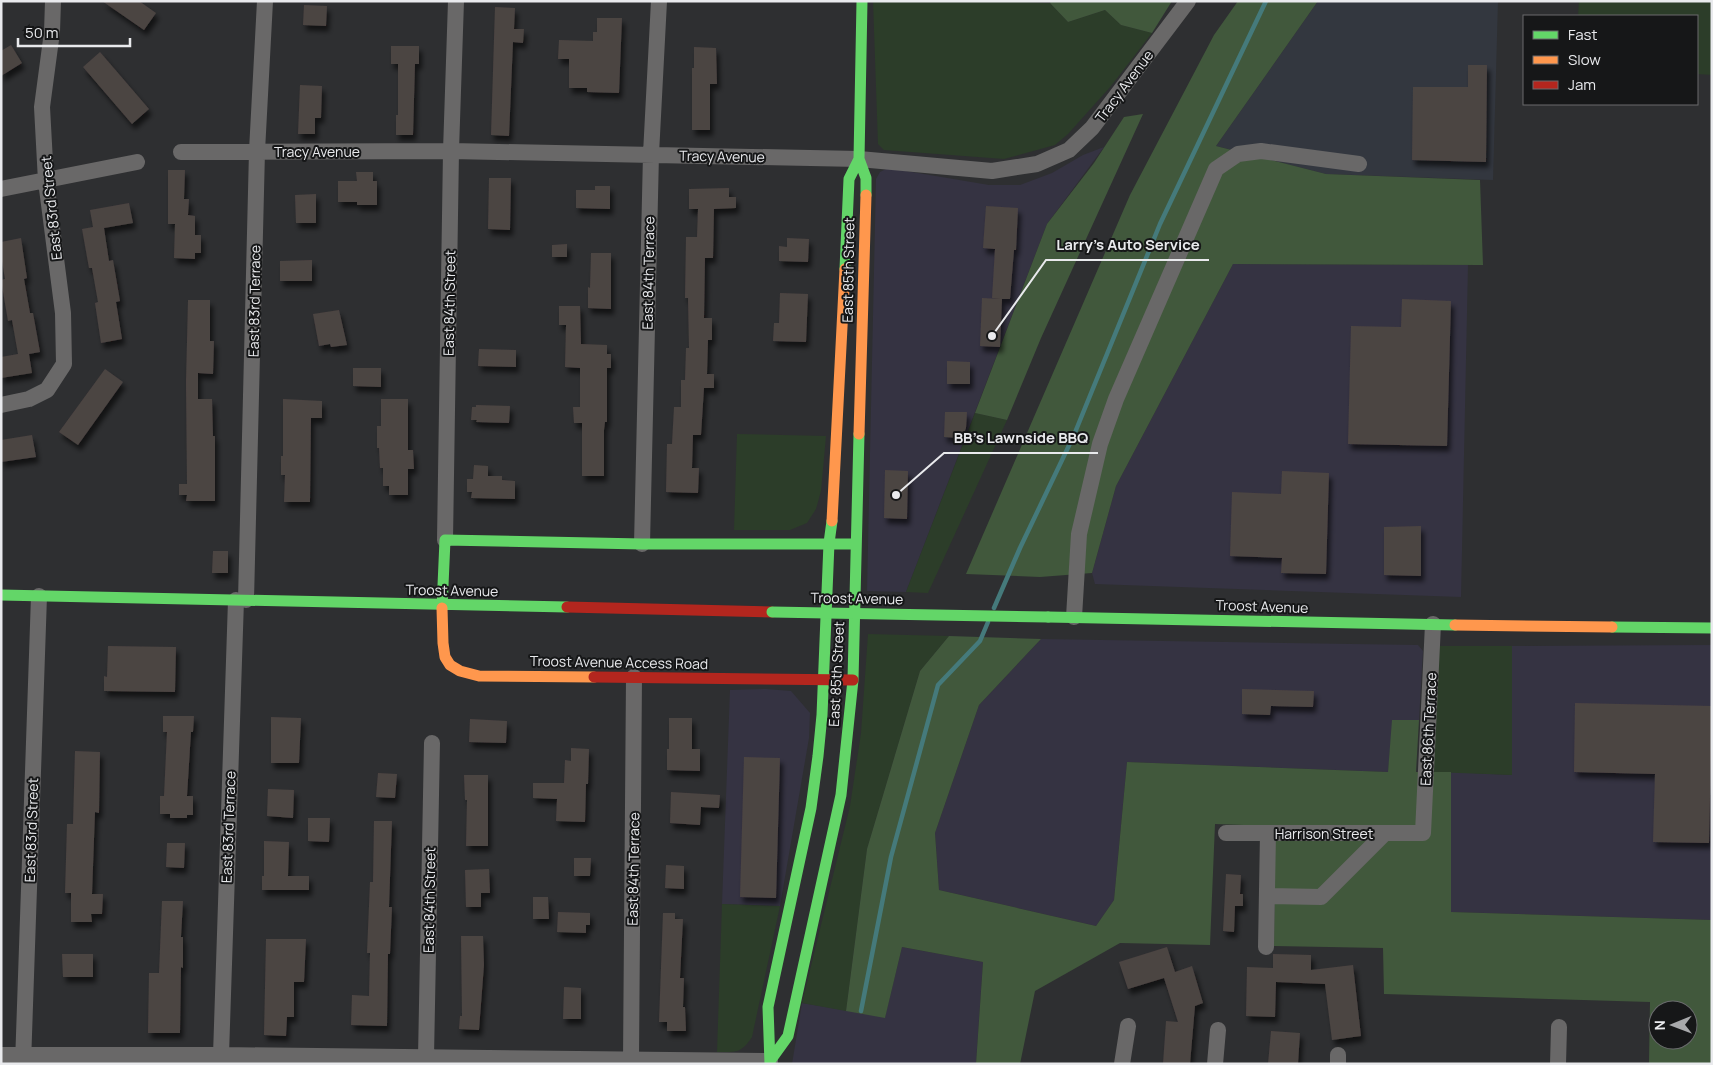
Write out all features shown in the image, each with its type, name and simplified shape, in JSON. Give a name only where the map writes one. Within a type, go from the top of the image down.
[{"type":"main road","name":"East 85th Street","points":[[770,1062],[788,1036],[841,795],[852,680],[866,178],[859,159],[862,1]]},
{"type":"main road","name":"East 85th Street","points":[[770,1062],[768,1007],[811,808],[822,715],[829,543],[849,179],[859,159]]},
{"type":"main road","points":[[445,540],[642,544],[856,544]]},
{"type":"main road","name":"East 84th Street","points":[[442,605],[445,540]]},
{"type":"main road","name":"Troost Avenue","points":[[1,595],[1371,624],[1712,628]]},
{"type":"main road","name":"Troost Avenue Access Road","points":[[442,605],[442,642],[444,654],[449,665],[460,672],[479,676],[852,680]]},
{"type":"street","name":"East 83rd Street","points":[[1,405],[29,399],[47,390],[64,364],[63,313],[46,181],[42,107],[52,32],[53,1]]},
{"type":"street","name":"East 83rd Terrace","points":[[221,1055],[265,1]]},
{"type":"street","name":"East 84th Street","points":[[445,540],[450,151],[456,1]]},
{"type":"street","name":"East 84th Terrace","points":[[642,544],[651,154],[659,1]]},
{"type":"street","name":"Tracy Avenue","points":[[181,152],[450,151],[651,154],[859,159],[992,171],[1037,164],[1069,150],[1092,128],[1188,1]]},
{"type":"street","points":[[1074,617],[1079,534],[1100,444],[1116,400],[1216,169],[1238,154],[1261,151],[1359,164]]},
{"type":"street","points":[[1,189],[137,162]]},
{"type":"street","name":"East 83rd Street","points":[[23,1060],[39,596]]},
{"type":"street","name":"East 86th Terrace","points":[[1423,833],[1433,624]]},
{"type":"street","name":"East 84th Terrace","points":[[631,1060],[634,677]]},
{"type":"street","name":"East 84th Street","points":[[426,1057],[432,743]]},
{"type":"street","name":"Harrison Street","points":[[1226,833],[1423,833]]},
{"type":"street","points":[[1266,947],[1268,833]]},
{"type":"street","points":[[1267,896],[1321,897],[1385,833]]},
{"type":"street","points":[[1122,1064],[1128,1026]]},
{"type":"street","points":[[1558,1064],[1559,1027]]},
{"type":"street","points":[[1215,1064],[1218,1030]]},
{"type":"street","points":[[1,1055],[23,1060],[221,1055],[770,1062]]},
{"type":"shaded area","points":[[1318,1],[1498,1],[1493,180],[1326,174],[1216,146]]},
{"type":"shaded area","points":[[1104,147],[1047,224],[906,592],[867,591],[876,179],[880,172],[888,168],[989,185],[1020,185],[1052,173],[1083,155]]},
{"type":"shaded area","points":[[1233,264],[1468,265],[1461,597],[1095,584],[1092,573],[1116,486]]},
{"type":"shaded area","points":[[1041,639],[1418,645],[1423,651],[1419,720],[1393,721],[1388,772],[1127,762],[1114,900],[1096,926],[939,890],[935,833],[979,705]]},
{"type":"shaded area","points":[[1712,645],[1712,920],[1451,912],[1451,772],[1512,775],[1512,646]]},
{"type":"shaded area","points":[[766,689],[791,691],[810,713],[809,738],[780,906],[722,904],[730,690]]},
{"type":"shaded area","points":[[902,947],[983,962],[976,1064],[792,1064],[802,1003],[885,1017]]},
{"type":"green space","points":[[873,1],[1050,3],[1068,22],[1105,10],[1121,25],[1152,33],[1111,86],[1068,134],[1055,145],[1004,159],[884,150],[878,144]]},
{"type":"green space","points":[[1051,1],[1172,1],[1152,33],[1121,25],[1105,10],[1068,22],[1050,3]]},
{"type":"green space","points":[[1238,1],[1318,1],[1216,146],[1326,174],[1480,180],[1483,265],[1233,264],[1116,486],[1092,573],[1040,577],[966,574],[1130,195],[1214,35]]},
{"type":"green space","points":[[1579,1],[1712,1],[1712,75],[1698,74],[1698,15],[1578,15]]},
{"type":"green space","points":[[1143,114],[1041,338],[1007,420],[975,413],[1047,224],[1094,163],[1124,117]]},
{"type":"green space","points":[[975,413],[1007,420],[928,593],[906,592]]},
{"type":"green space","points":[[737,434],[826,436],[821,491],[816,509],[807,523],[790,530],[734,530]]},
{"type":"green space","points":[[868,634],[949,636],[920,671],[867,849],[846,1011],[802,1003],[850,806],[861,733]]},
{"type":"green space","points":[[949,636],[1041,639],[979,705],[935,833],[939,890],[1096,926],[1114,900],[1127,762],[1388,772],[1392,720],[1419,720],[1416,772],[1451,772],[1451,912],[1712,920],[1712,1064],[1649,1064],[1649,1050],[1698,1050],[1698,1000],[1648,1000],[1648,1002],[1384,994],[1383,948],[1274,946],[1275,826],[1215,824],[1210,945],[1120,943],[1035,991],[1020,1064],[976,1064],[983,962],[902,947],[885,1018],[846,1011],[867,849],[920,671]]},
{"type":"green space","points":[[1439,646],[1512,646],[1512,775],[1433,772]]},
{"type":"green space","points":[[722,904],[780,906],[752,1037],[741,1049],[729,1052],[717,1052]]},
{"type":"building","points":[[102,1],[139,1],[156,13],[144,30]]},
{"type":"building","points":[[304,5],[327,6],[326,26],[303,25]]},
{"type":"building","points":[[495,7],[515,8],[514,29],[524,29],[523,43],[513,42],[509,136],[491,135]]},
{"type":"building","points":[[597,18],[622,18],[619,93],[587,92],[587,88],[569,88],[569,59],[558,59],[559,40],[593,41],[593,32],[597,32]]},
{"type":"building","points":[[11,45],[22,63],[1,76],[1,51]]},
{"type":"building","points":[[391,46],[419,46],[419,64],[415,64],[413,135],[396,135],[398,64],[391,64]]},
{"type":"building","points":[[694,47],[716,48],[717,84],[710,84],[710,130],[692,130]]},
{"type":"building","points":[[100,52],[149,109],[132,124],[83,67]]},
{"type":"building","points":[[1468,65],[1487,65],[1486,162],[1412,160],[1413,87],[1468,87]]},
{"type":"building","points":[[300,85],[322,86],[321,118],[315,118],[315,134],[298,134]]},
{"type":"building","points":[[168,170],[185,170],[184,199],[189,199],[188,215],[195,216],[195,235],[201,235],[201,253],[195,253],[195,259],[174,258],[175,224],[168,224]]},
{"type":"building","points":[[356,172],[373,172],[373,181],[377,181],[377,205],[357,205],[357,202],[338,202],[338,181],[357,181]]},
{"type":"building","points":[[489,178],[511,178],[510,230],[488,229]]},
{"type":"building","points":[[595,186],[610,186],[610,209],[576,208],[576,190],[595,190]]},
{"type":"building","points":[[729,188],[729,197],[736,197],[736,208],[714,209],[713,258],[705,258],[704,318],[712,318],[712,340],[708,340],[707,374],[714,374],[714,388],[704,388],[701,435],[693,435],[692,468],[699,468],[698,493],[666,492],[667,444],[672,444],[674,407],[681,407],[681,380],[685,380],[686,348],[689,348],[688,298],[685,298],[686,237],[697,237],[698,209],[689,209],[689,189]]},
{"type":"building","points":[[316,194],[316,223],[296,223],[295,195]]},
{"type":"building","points":[[129,203],[133,223],[104,228],[109,261],[113,260],[120,301],[116,302],[122,339],[101,343],[95,303],[98,302],[92,268],[89,268],[82,229],[93,227],[90,210]]},
{"type":"building","points":[[986,206],[1018,208],[1016,250],[1014,250],[1010,299],[1002,299],[1000,347],[980,346],[982,298],[1000,299],[992,298],[995,249],[983,248]]},
{"type":"building","points":[[21,238],[27,278],[24,279],[30,313],[33,313],[40,352],[29,354],[32,373],[1,378],[1,357],[18,354],[12,320],[8,321],[1,280],[5,279],[1,242]]},
{"type":"building","points":[[787,238],[809,239],[808,262],[779,261],[779,246],[787,247]]},
{"type":"building","points":[[567,244],[567,257],[552,257],[552,245]]},
{"type":"building","points":[[591,253],[611,253],[611,309],[588,308]]},
{"type":"building","points":[[312,260],[312,281],[280,281],[280,261]]},
{"type":"building","points":[[780,293],[808,294],[806,342],[773,341],[774,323],[779,323]]},
{"type":"building","points":[[1402,299],[1451,301],[1447,446],[1348,444],[1351,326],[1401,327]]},
{"type":"building","points":[[188,300],[210,300],[210,341],[214,341],[213,374],[198,373],[198,399],[212,399],[213,436],[215,436],[215,501],[186,501],[187,495],[179,495],[179,484],[187,484],[186,382]]},
{"type":"building","points":[[559,306],[580,306],[581,344],[607,345],[607,354],[611,354],[611,368],[607,368],[604,476],[582,476],[582,423],[574,423],[573,407],[580,407],[580,368],[565,367],[566,325],[559,325]]},
{"type":"building","points":[[339,310],[347,345],[331,347],[330,344],[319,346],[313,314]]},
{"type":"building","points":[[479,349],[516,350],[516,367],[478,366]]},
{"type":"building","points":[[947,361],[970,362],[970,384],[947,384]]},
{"type":"building","points":[[353,368],[381,368],[381,387],[353,386]]},
{"type":"building","points":[[105,369],[123,382],[78,445],[59,432]]},
{"type":"building","points":[[283,399],[322,401],[322,418],[311,418],[310,502],[284,502],[285,475],[281,475]]},
{"type":"building","points":[[381,399],[408,399],[408,450],[413,450],[414,469],[408,469],[408,495],[389,495],[389,486],[383,486],[383,468],[380,468],[379,448],[377,448],[377,426],[381,426]]},
{"type":"building","points":[[476,405],[510,406],[509,423],[476,422],[477,420],[471,420],[472,407],[476,407]]},
{"type":"building","points":[[945,412],[967,412],[966,428],[962,438],[944,437]]},
{"type":"building","points":[[32,435],[36,457],[1,462],[1,440]]},
{"type":"building","points":[[474,465],[488,466],[488,476],[502,476],[502,480],[515,481],[515,499],[471,498],[472,492],[467,492],[467,479],[473,479]]},
{"type":"building","points":[[885,470],[908,471],[907,519],[884,518]]},
{"type":"building","points":[[1282,471],[1329,473],[1326,574],[1281,573],[1282,558],[1230,556],[1232,492],[1281,494]]},
{"type":"building","points":[[1421,526],[1421,576],[1384,575],[1384,527]]},
{"type":"building","points":[[213,551],[228,551],[228,573],[212,573]]},
{"type":"building","points":[[108,646],[176,647],[175,692],[104,691],[104,676],[107,677]]},
{"type":"building","points":[[1242,689],[1314,691],[1313,707],[1271,706],[1270,715],[1242,714]]},
{"type":"building","points":[[1575,703],[1712,706],[1709,843],[1653,842],[1655,774],[1574,772]]},
{"type":"building","points":[[163,716],[194,716],[193,732],[191,732],[187,796],[193,796],[193,815],[187,815],[187,818],[170,818],[170,814],[160,814],[160,796],[164,796],[167,732],[163,732]]},
{"type":"building","points":[[271,717],[301,718],[299,763],[271,763]]},
{"type":"building","points":[[669,718],[692,718],[692,749],[700,749],[700,771],[667,770]]},
{"type":"building","points":[[470,719],[507,721],[506,743],[469,742]]},
{"type":"building","points":[[571,748],[589,749],[585,822],[556,821],[557,799],[533,798],[533,783],[564,783],[565,760],[571,761]]},
{"type":"building","points":[[75,751],[100,752],[99,813],[95,812],[92,894],[103,894],[102,914],[91,914],[92,922],[71,922],[71,893],[65,893],[67,824],[73,824]]},
{"type":"building","points":[[744,757],[780,758],[776,898],[740,897]]},
{"type":"building","points":[[378,773],[397,774],[395,798],[376,797]]},
{"type":"building","points":[[464,775],[488,775],[488,846],[466,846],[467,800],[465,800]]},
{"type":"building","points":[[268,789],[294,790],[293,818],[267,816]]},
{"type":"building","points":[[671,792],[720,795],[719,808],[701,807],[700,825],[670,823]]},
{"type":"building","points":[[308,818],[330,818],[329,842],[308,841]]},
{"type":"building","points":[[374,821],[392,821],[389,907],[392,907],[390,954],[388,954],[387,1026],[351,1025],[352,995],[369,996],[370,953],[367,953],[370,882],[373,882]]},
{"type":"building","points":[[264,841],[289,842],[288,876],[309,876],[309,890],[262,890]]},
{"type":"building","points":[[167,843],[185,843],[184,868],[166,867]]},
{"type":"building","points":[[574,858],[591,858],[590,876],[574,876]]},
{"type":"building","points":[[666,865],[684,866],[684,889],[665,888]]},
{"type":"building","points":[[489,869],[490,893],[481,893],[481,907],[466,907],[465,870]]},
{"type":"building","points":[[1226,874],[1241,875],[1240,894],[1243,894],[1243,906],[1235,906],[1234,932],[1223,931]]},
{"type":"building","points":[[533,897],[548,897],[549,919],[533,919]]},
{"type":"building","points":[[162,901],[183,901],[181,937],[183,937],[183,968],[181,967],[180,1033],[148,1033],[149,973],[159,973]]},
{"type":"building","points":[[558,912],[590,913],[590,925],[586,925],[586,933],[557,932]]},
{"type":"building","points":[[663,913],[675,913],[675,919],[683,919],[680,978],[684,978],[683,1007],[685,1007],[686,1031],[667,1031],[667,1022],[659,1022]]},
{"type":"building","points":[[461,936],[483,936],[484,965],[479,1030],[459,1029],[460,1016],[462,1016]]},
{"type":"building","points":[[266,939],[306,939],[304,982],[294,982],[294,1017],[287,1017],[286,1036],[264,1035]]},
{"type":"building","points":[[1167,947],[1175,972],[1192,966],[1203,1003],[1195,1006],[1190,1064],[1163,1064],[1166,1021],[1178,1022],[1164,978],[1128,989],[1119,962]]},
{"type":"building","points":[[62,954],[93,954],[93,977],[63,977]]},
{"type":"building","points":[[1273,954],[1311,955],[1311,970],[1353,965],[1361,1036],[1332,1040],[1325,984],[1276,982],[1275,1017],[1246,1016],[1247,967],[1273,968]]},
{"type":"building","points":[[564,987],[581,988],[581,1019],[563,1019]]},
{"type":"building","points":[[1271,1031],[1300,1033],[1298,1064],[1268,1064]]},
{"type":"waterway","points":[[994,608],[1020,548],[1074,435],[1160,224],[1266,1]]},
{"type":"waterway","points":[[861,1011],[891,857],[938,685],[980,641],[988,622]]},
{"type":"traffic: fast","points":[[862,1],[859,159],[866,178],[866,195]]},
{"type":"traffic: fast","points":[[845,269],[849,179],[859,159]]},
{"type":"traffic: fast","points":[[770,1061],[788,1036],[841,795],[853,680],[859,434]]},
{"type":"traffic: fast","points":[[770,1064],[768,1007],[811,808],[818,756],[822,715],[829,543],[832,521]]},
{"type":"traffic: fast","points":[[442,608],[445,540],[642,544],[856,544]]},
{"type":"traffic: fast","points":[[1,595],[567,607]]},
{"type":"traffic: fast","points":[[772,612],[1048,617]]},
{"type":"traffic: fast","points":[[1048,617],[1455,625]]},
{"type":"traffic: fast","points":[[1612,627],[1712,628]]},
{"type":"traffic: slow","points":[[859,434],[866,195]]},
{"type":"traffic: slow","points":[[832,521],[845,269]]},
{"type":"traffic: slow","points":[[442,608],[445,657],[450,665],[460,671],[479,676],[594,677]]},
{"type":"traffic: slow","points":[[1455,625],[1612,627]]},
{"type":"traffic: jam","points":[[567,607],[772,612]]},
{"type":"traffic: jam","points":[[594,677],[853,680]]},
{"type":"place","name":"Larry's Auto Service","points":[[992,336]]},
{"type":"place","name":"BB's Lawnside BBQ","points":[[896,495]]}]
